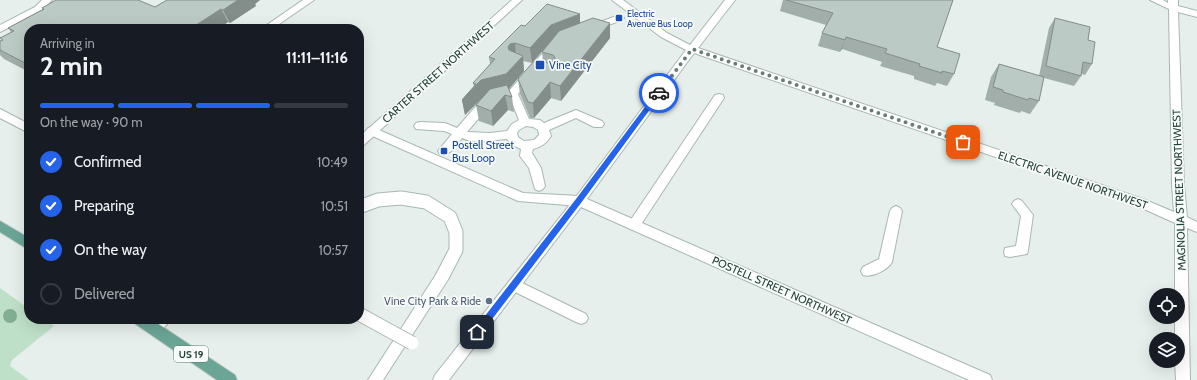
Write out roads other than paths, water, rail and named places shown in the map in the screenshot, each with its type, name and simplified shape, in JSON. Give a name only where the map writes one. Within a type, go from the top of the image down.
[{"type":"main road","points":[[0,226],[24,243]]},
{"type":"main road","name":"US 19","points":[[158,324],[230,380]]},
{"type":"street","points":[[0,29],[38,9],[47,0]]},
{"type":"street","points":[[273,24],[309,0]]},
{"type":"street","name":"CARTER STREET NORTHWEST","points":[[364,138],[517,0]]},
{"type":"street","name":"ELECTRIC AVENUE NORTHWEST","points":[[617,0],[664,35],[692,49],[1139,202],[1197,227]]},
{"type":"street","points":[[440,380],[579,201],[730,0]]},
{"type":"street","points":[[1155,0],[1173,4],[1197,14]]},
{"type":"street","name":"MAGNOLIA STREET NORTHWEST","points":[[1173,4],[1178,185],[1181,220],[1183,380]]},
{"type":"street","points":[[584,31],[619,18]]},
{"type":"street","points":[[444,151],[488,100],[512,94],[556,43],[563,40]]},
{"type":"street","points":[[522,65],[544,72]]},
{"type":"street","points":[[512,94],[525,122]]},
{"type":"street","points":[[634,225],[719,98]]},
{"type":"street","points":[[0,113],[24,126]]},
{"type":"street","points":[[544,128],[576,114],[598,124]]},
{"type":"street","points":[[466,136],[490,137],[511,134],[516,126],[525,122],[536,123],[544,128]]},
{"type":"street","points":[[420,126],[445,127],[452,130]]},
{"type":"street","points":[[511,134],[514,141],[518,144],[528,146],[539,143],[545,136],[544,128]]},
{"type":"street","points":[[372,131],[522,198],[579,201]]},
{"type":"street","points":[[528,146],[526,153],[528,160],[534,166],[539,186]]},
{"type":"street","points":[[364,205],[378,200],[401,198],[426,202],[450,217],[456,232],[456,250],[442,277],[375,380]]},
{"type":"street","name":"POSTELL STREET NORTHWEST","points":[[579,201],[985,380]]},
{"type":"street","points":[[1010,252],[1022,250],[1027,215],[1018,204]]},
{"type":"street","points":[[868,271],[885,262],[896,211]]},
{"type":"street","points":[[514,285],[581,318]]},
{"type":"street","points":[[364,317],[412,343]]},
{"type":"place","name":"Electric Avenue Bus Loop","points":[[619,18]]},
{"type":"place","name":"Vine City","points":[[540,65]]},
{"type":"place","name":"Postell Street Bus Loop","points":[[444,151]]},
{"type":"place","name":"Vine City Park & Ride","points":[[489,301]]}]
